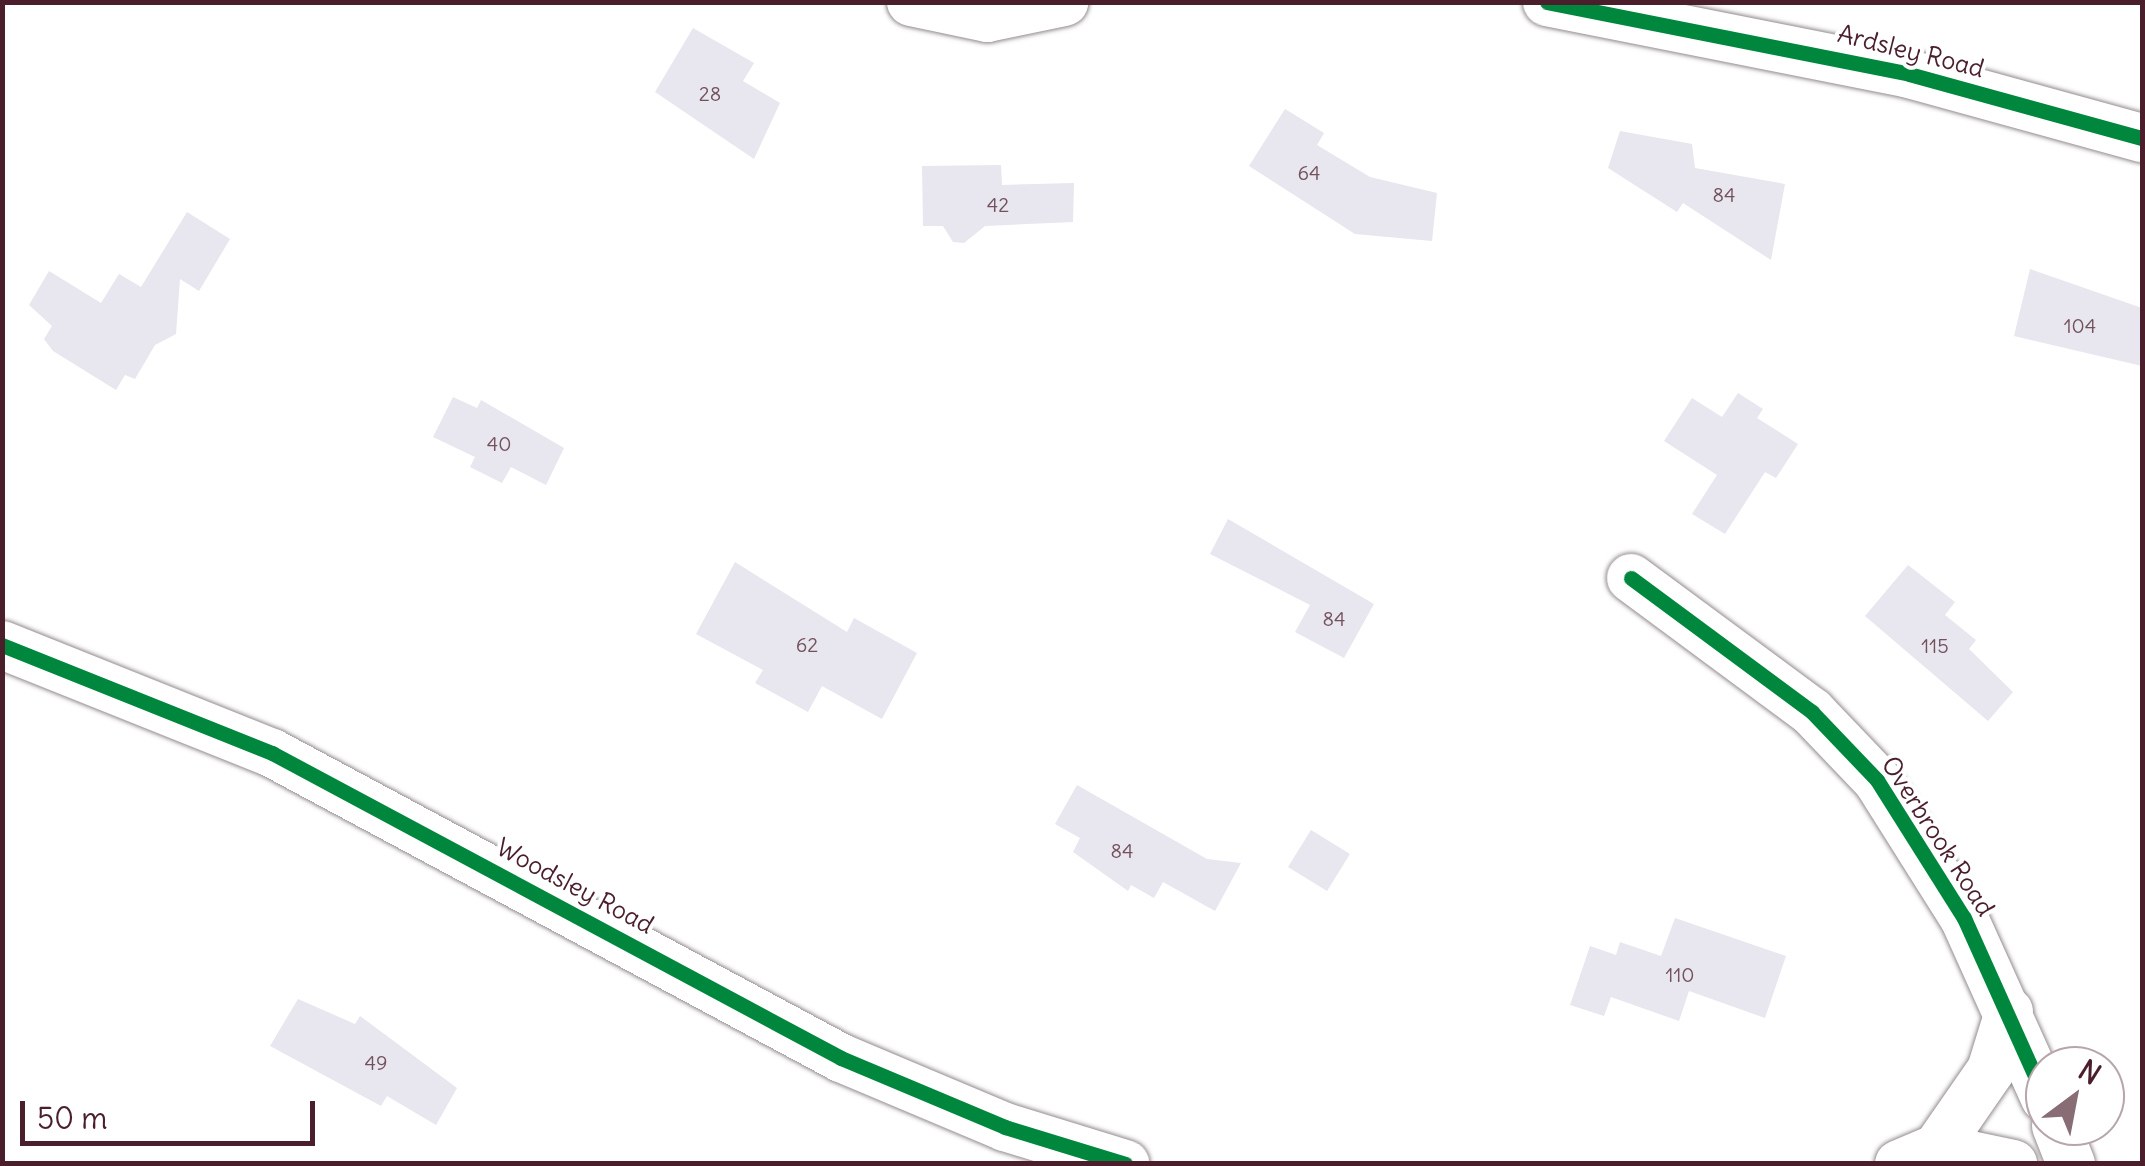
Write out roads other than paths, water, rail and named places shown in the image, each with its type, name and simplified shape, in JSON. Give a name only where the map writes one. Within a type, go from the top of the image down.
[{"type":"street","points":[[911,2],[987,18],[1064,2]]},
{"type":"street","name":"Ardsley Road","points":[[1547,2],[1909,74],[2142,138]]},
{"type":"street","name":"Overbrook Road","points":[[1631,578],[1750,663],[1853,752],[1964,918],[2025,1050]]},
{"type":"street","name":"Woodsley Road","points":[[2,645],[272,753],[841,1058],[1005,1127],[1125,1164]]},
{"type":"street","points":[[1918,1156],[1991,1070],[2009,1012]]},
{"type":"street","points":[[1918,1156],[2013,1164]]}]
